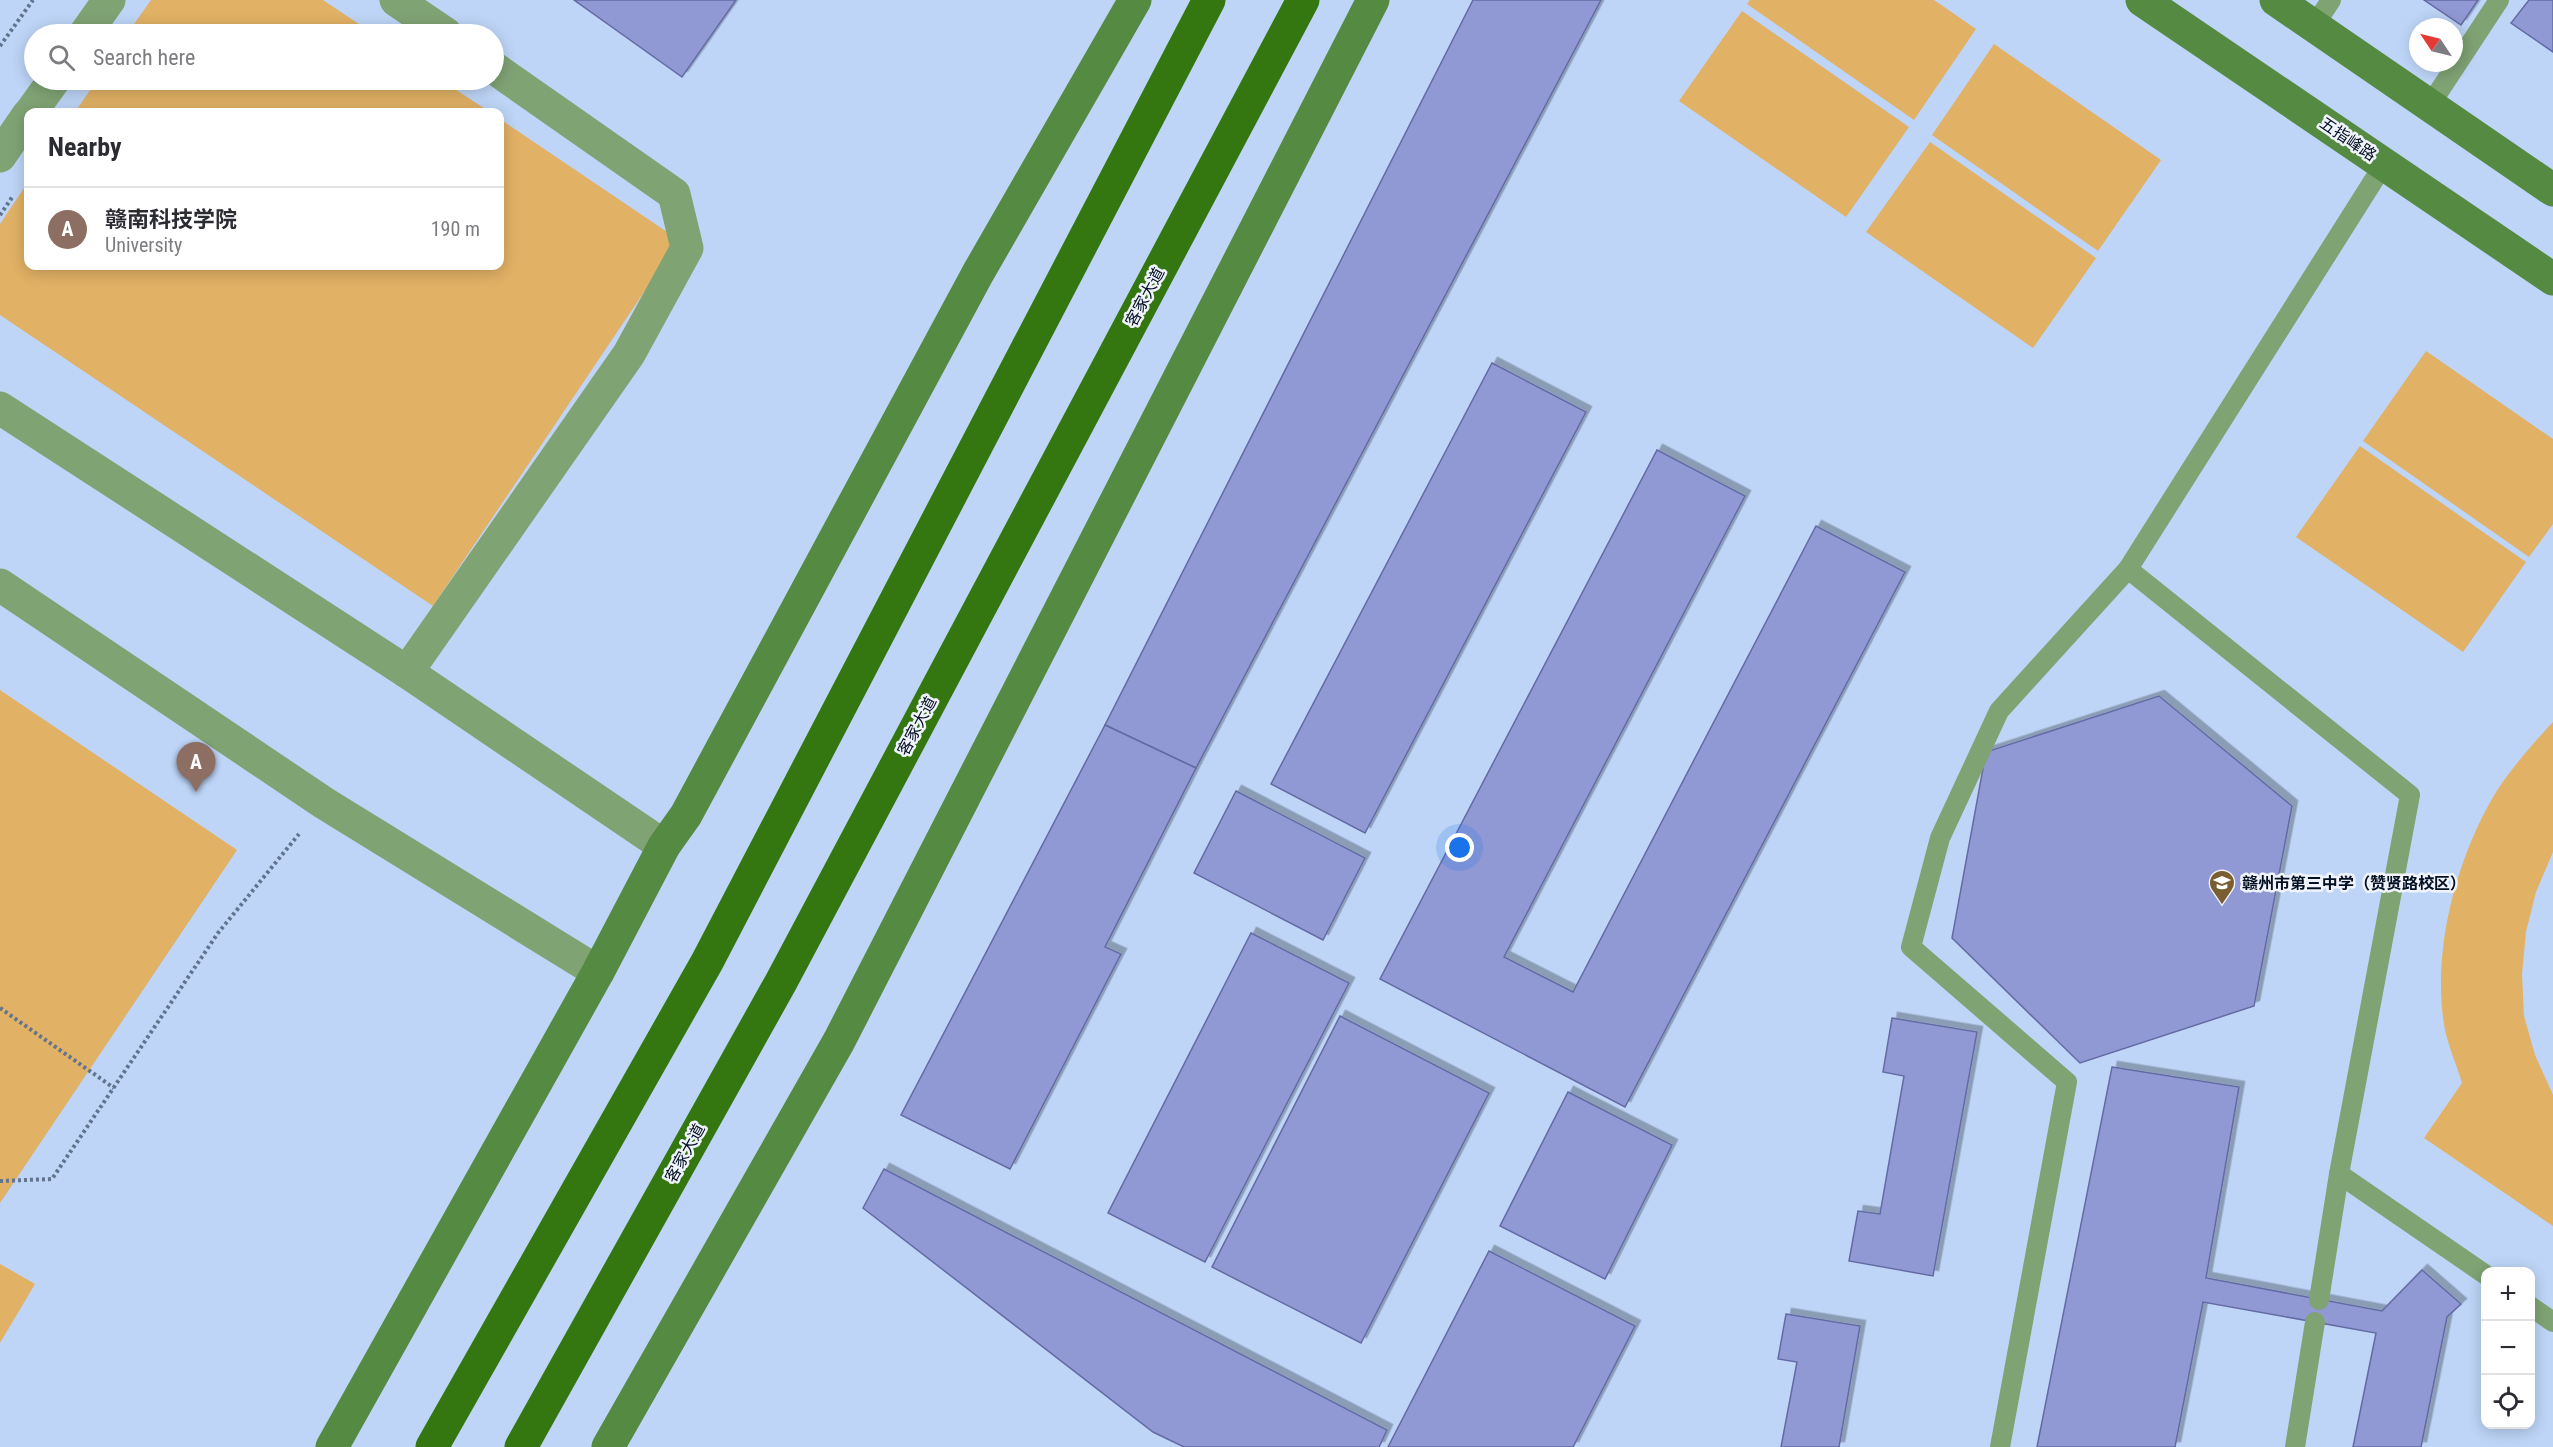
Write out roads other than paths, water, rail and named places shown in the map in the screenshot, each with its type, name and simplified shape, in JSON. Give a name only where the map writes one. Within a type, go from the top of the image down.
[{"type":"main road","points":[[432,1447],[707,962],[1209,0]]},
{"type":"main road","name":"客家大道","points":[[521,1447],[786,972],[1304,0]]},
{"type":"street","points":[[92,24],[109,0]]},
{"type":"street","points":[[396,0],[431,24]]},
{"type":"street","points":[[332,1447],[598,972],[664,846],[691,805],[978,273],[1135,0]]},
{"type":"street","points":[[608,1447],[839,1041],[1372,0]]},
{"type":"street","name":"五指峰路","points":[[2142,0],[2553,279]]},
{"type":"street","points":[[2276,0],[2322,13],[2430,105],[2553,188]]},
{"type":"street","points":[[408,672],[629,354],[687,248],[674,194],[504,75]]},
{"type":"street","points":[[34,108],[47,90]]},
{"type":"street","points":[[0,156],[24,122]]},
{"type":"street","points":[[0,408],[408,672],[664,846]]},
{"type":"street","points":[[0,585],[324,803],[598,972]]},
{"type":"lane","points":[[2430,105],[2499,0]]},
{"type":"lane","points":[[2000,1447],[2067,1082],[1911,947],[1940,838],[1999,711],[2128,569],[2384,164]]},
{"type":"lane","points":[[2128,569],[2410,795],[2339,1174],[2319,1300]]},
{"type":"lane","points":[[2339,1174],[2481,1272]]},
{"type":"lane","points":[[2535,1309],[2553,1322]]},
{"type":"lane","points":[[2295,1447],[2315,1322]]},
{"type":"place","name":"赣南科技学院","points":[[196,792]]},
{"type":"place","name":"赣州市第三中学（赞贤路校区）","points":[[2222,906]]}]
